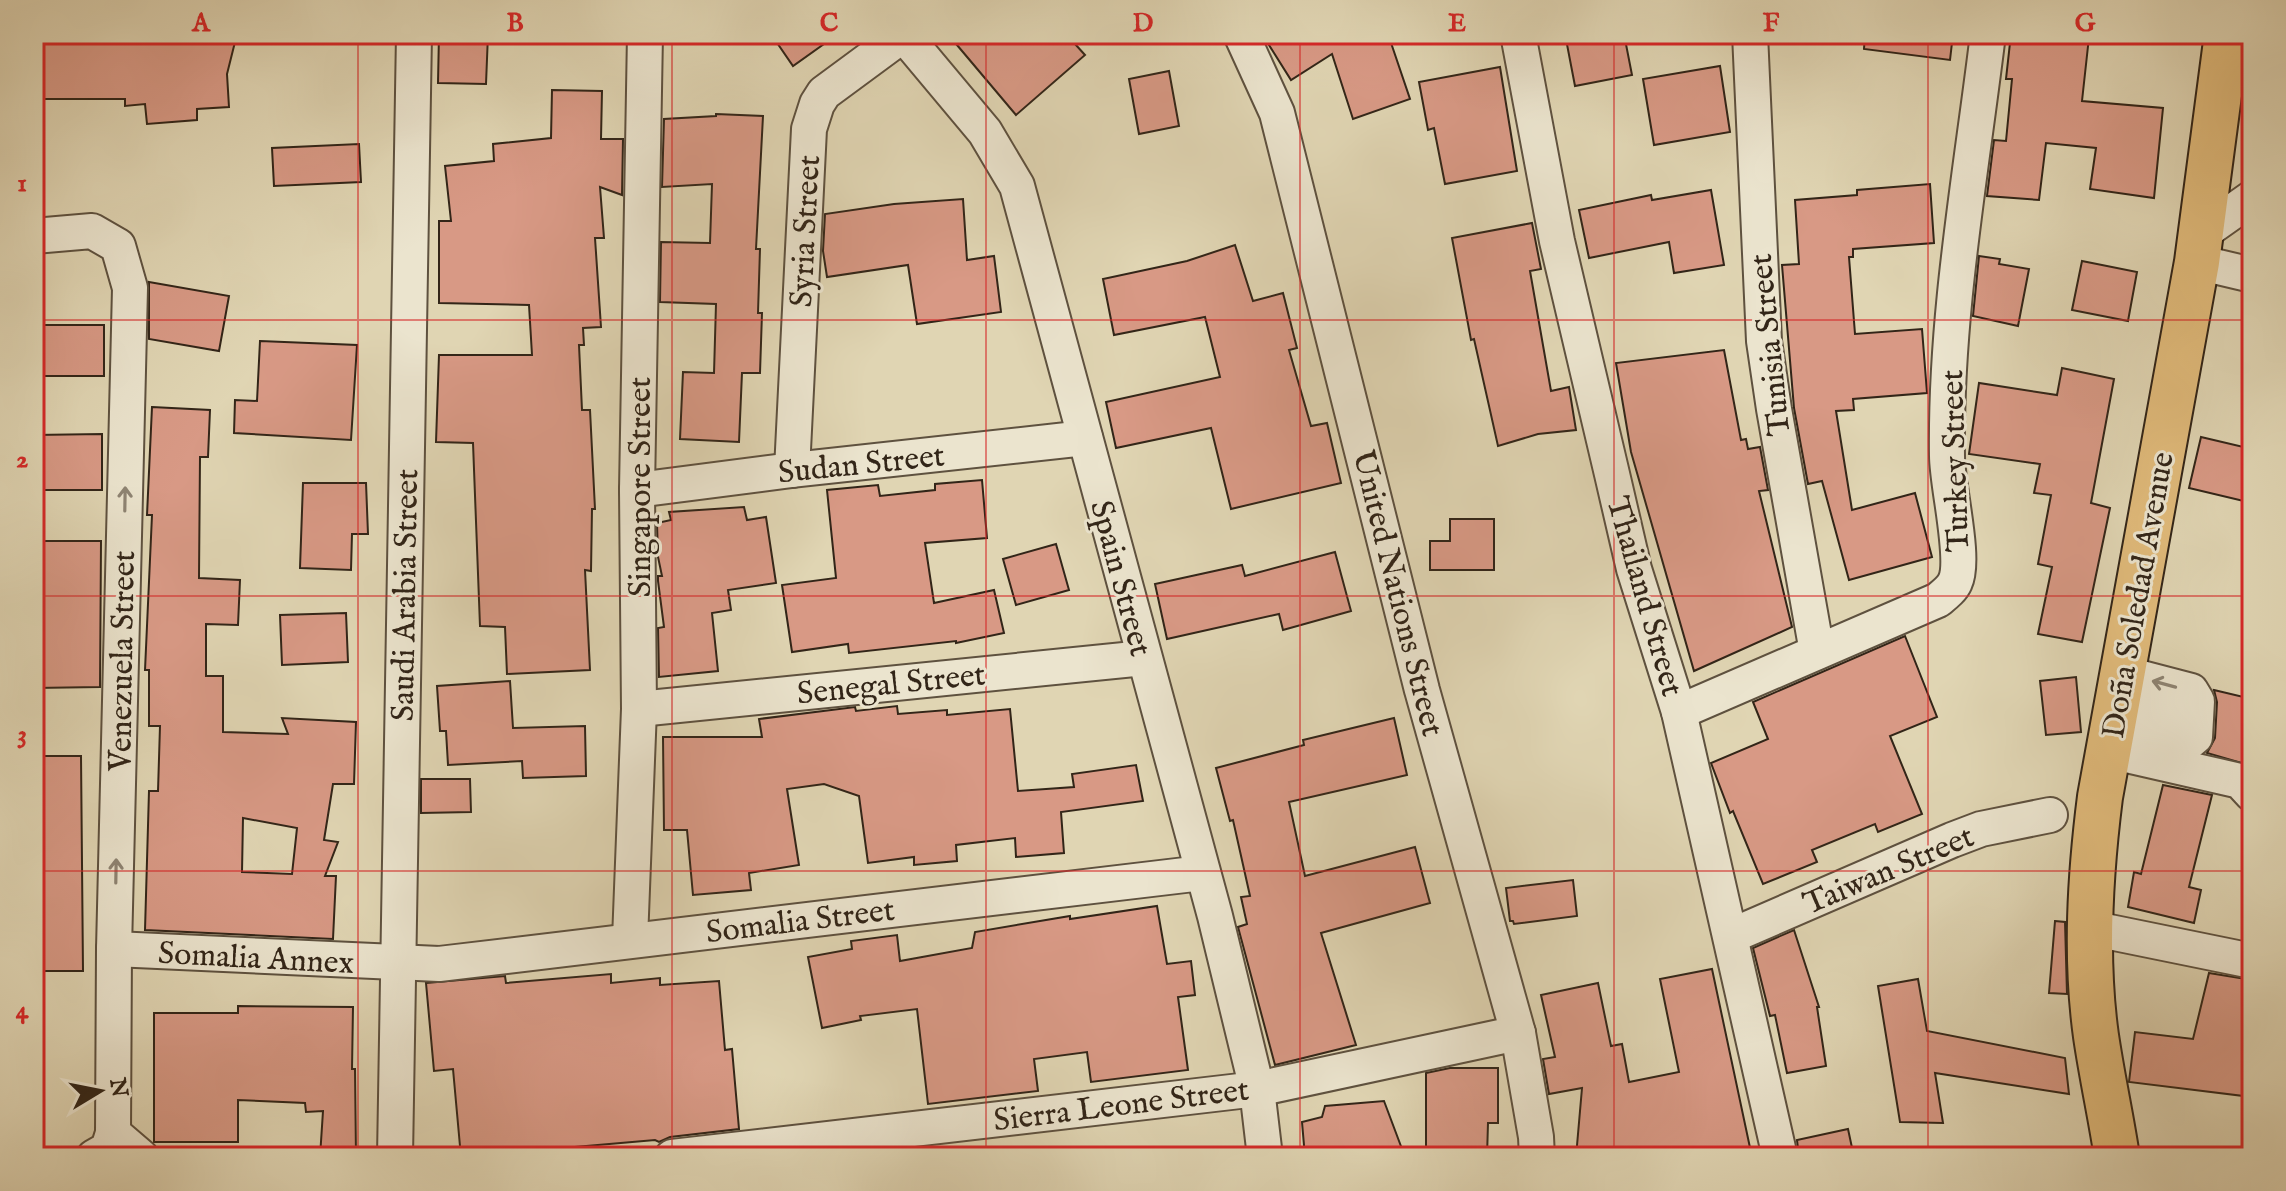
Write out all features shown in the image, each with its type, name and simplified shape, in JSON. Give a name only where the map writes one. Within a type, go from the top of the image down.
[{"type":"main road","name":"Doña Soledad Avenue","points":[[2117,1157],[2096,1035],[2090,928],[2092,861],[2115,715],[2234,54]]},
{"type":"street","name":"Saudi Arabia Street","points":[[395,1157],[414,34]]},
{"type":"street","name":"Singapore Street","points":[[630,940],[639,709],[637,490],[645,34]]},
{"type":"street","name":"Spain Street","points":[[903,34],[985,132],[1017,186],[1202,873],[1257,1089],[1265,1157]]},
{"type":"street","name":"Syria Street","points":[[792,470],[809,129],[824,93],[903,34]]},
{"type":"street","name":"United Nations Street","points":[[1241,34],[1277,113],[1422,690],[1518,1033],[1537,1157]]},
{"type":"street","name":"Thailand Street","points":[[1518,34],[1557,241],[1627,542],[1679,712],[1780,1157]]},
{"type":"street","name":"Tunisia Street","points":[[1750,34],[1764,341],[1817,652]]},
{"type":"street","name":"Turkey Street","points":[[1679,712],[1938,600],[1955,582],[1958,556],[1947,467],[1946,407],[1951,330],[1988,34]]},
{"type":"street","points":[[2252,198],[2199,248],[2252,275]]},
{"type":"street","name":"Venezuela Street","points":[[34,236],[92,231],[118,246],[130,288],[114,949],[104,1145]]},
{"type":"street","name":"Sudan Street","points":[[637,490],[1085,438]]},
{"type":"street","name":"Senegal Street","points":[[639,709],[1144,658]]},
{"type":"street","points":[[2115,715],[2188,719]]},
{"type":"street","points":[[2115,715],[2240,781],[2252,794]]},
{"type":"street","name":"Taiwan Street","points":[[1731,936],[1981,829],[2050,815]]},
{"type":"street","name":"Somalia Street","points":[[397,964],[490,960],[630,940],[1202,873]]},
{"type":"street","points":[[2090,928],[2252,961]]},
{"type":"street","name":"Somalia Annex","points":[[114,949],[397,964]]},
{"type":"street","name":"Sierra Leone Street","points":[[672,1157],[1257,1089],[1518,1033]]},
{"type":"street","points":[[104,1145],[141,1157]]},
{"type":"building","points":[[34,34],[97,34],[97,41],[160,40],[160,34],[237,34],[227,74],[229,107],[197,109],[197,120],[147,124],[145,104],[125,106],[125,99],[34,99]]},
{"type":"building","points":[[439,34],[488,34],[486,84],[438,83]]},
{"type":"building","points":[[771,34],[838,34],[793,66]]},
{"type":"building","points":[[970,34],[1066,34],[1085,55],[1016,115],[957,45]]},
{"type":"building","points":[[1287,34],[1388,34],[1410,99],[1353,119],[1332,54],[1291,80],[1269,45]]},
{"type":"building","points":[[1565,34],[1624,34],[1632,75],[1575,86]]},
{"type":"building","points":[[1865,34],[1953,34],[1950,60],[1864,49]]},
{"type":"building","points":[[2011,34],[2089,37],[2082,101],[2163,108],[2154,198],[2090,189],[2096,148],[2046,143],[2039,200],[1987,196],[1994,140],[2006,141],[2012,79],[2006,79]]},
{"type":"building","points":[[1720,66],[1730,132],[1654,145],[1643,79]]},
{"type":"building","points":[[1500,67],[1517,171],[1445,184],[1434,128],[1428,130],[1419,82]]},
{"type":"building","points":[[1169,71],[1179,126],[1139,134],[1129,79]]},
{"type":"building","points":[[552,90],[602,91],[601,139],[623,139],[622,195],[600,187],[604,238],[595,238],[601,327],[583,328],[584,345],[579,345],[582,410],[590,410],[595,509],[592,509],[591,571],[585,570],[590,670],[507,674],[505,627],[480,626],[473,443],[436,442],[439,355],[532,355],[529,305],[439,303],[439,221],[451,221],[445,166],[494,161],[493,144],[551,138]]},
{"type":"building","points":[[716,114],[763,116],[756,249],[760,249],[760,373],[742,373],[739,442],[680,439],[683,372],[714,373],[716,304],[660,302],[661,242],[710,243],[712,184],[662,187],[664,119]]},
{"type":"building","points":[[359,144],[361,182],[274,186],[272,148]]},
{"type":"building","points":[[1930,184],[1934,243],[1853,249],[1853,257],[1849,257],[1855,334],[1922,329],[1927,393],[1853,399],[1854,410],[1836,411],[1852,510],[1915,493],[1932,557],[1849,580],[1822,481],[1808,484],[1794,408],[1782,265],[1799,264],[1795,200],[1857,195],[1857,190]]},
{"type":"building","points":[[1711,190],[1724,265],[1674,273],[1669,242],[1589,258],[1579,210],[1651,195],[1652,200]]},
{"type":"building","points":[[963,199],[967,260],[994,256],[1001,312],[917,324],[908,265],[827,277],[823,251],[825,214],[894,204]]},
{"type":"building","points":[[1532,223],[1541,269],[1530,271],[1551,391],[1569,387],[1576,430],[1538,434],[1498,446],[1474,339],[1471,340],[1452,238]]},
{"type":"building","points":[[1235,245],[1253,301],[1283,293],[1297,348],[1289,350],[1311,426],[1327,423],[1341,483],[1231,509],[1211,428],[1116,448],[1106,402],[1220,377],[1205,317],[1114,335],[1103,279],[1187,261]]},
{"type":"building","points":[[1979,256],[2000,259],[1999,264],[2029,269],[2018,326],[1973,316]]},
{"type":"building","points":[[2082,261],[2137,272],[2128,321],[2072,310]]},
{"type":"building","points":[[149,282],[229,296],[219,351],[149,339]]},
{"type":"building","points":[[34,325],[104,325],[104,376],[34,376]]},
{"type":"building","points":[[260,341],[357,345],[351,440],[234,433],[235,400],[257,401]]},
{"type":"building","points":[[1724,350],[1741,440],[1746,439],[1748,449],[1760,447],[1768,490],[1759,491],[1792,627],[1694,671],[1631,452],[1616,363]]},
{"type":"building","points":[[2062,368],[2114,379],[2091,503],[2110,508],[2082,642],[2038,634],[2052,567],[2038,564],[2051,495],[2034,493],[2040,464],[1969,454],[1979,383],[2057,395]]},
{"type":"building","points":[[152,407],[210,410],[208,457],[200,457],[199,578],[240,580],[238,625],[206,624],[206,676],[223,676],[223,732],[288,734],[282,718],[356,722],[354,784],[333,784],[324,840],[338,842],[325,876],[336,876],[333,939],[145,930],[149,791],[158,791],[160,726],[149,726],[149,670],[145,670],[152,515],[147,515]],"holes":[[[243,818],[297,828],[292,874],[242,872]]]},
{"type":"building","points":[[102,434],[102,490],[34,490],[34,435]]},
{"type":"building","points":[[2201,437],[2252,449],[2252,503],[2189,488]]},
{"type":"building","points":[[982,480],[987,538],[925,543],[934,603],[994,590],[1004,633],[956,643],[849,653],[848,644],[792,652],[782,585],[836,578],[827,490],[878,485],[880,496],[935,490],[935,484]]},
{"type":"building","points":[[303,483],[366,483],[368,534],[352,534],[351,570],[300,568]]},
{"type":"building","points":[[744,507],[747,520],[766,517],[776,583],[728,590],[731,610],[712,613],[718,671],[659,677],[658,628],[664,627],[658,581],[658,576],[662,576],[657,523],[671,520],[669,512]]},
{"type":"building","points":[[1450,519],[1494,519],[1494,570],[1430,570],[1430,541],[1450,541]]},
{"type":"building","points":[[34,541],[101,541],[100,687],[34,688]]},
{"type":"building","points":[[1056,544],[1069,590],[1016,605],[1003,559]]},
{"type":"building","points":[[1335,552],[1351,611],[1283,630],[1279,614],[1167,639],[1155,584],[1242,565],[1245,576]]},
{"type":"building","points":[[346,613],[348,662],[282,665],[280,615]]},
{"type":"building","points":[[1905,636],[1937,717],[1890,736],[1922,814],[1878,832],[1875,824],[1812,850],[1817,862],[1763,884],[1711,763],[1768,739],[1753,702]]},
{"type":"building","points":[[2076,677],[2081,732],[2046,735],[2040,681]]},
{"type":"building","points":[[510,681],[513,728],[585,726],[586,776],[523,778],[522,761],[448,765],[446,731],[440,731],[437,686]]},
{"type":"building","points":[[2214,690],[2252,699],[2252,766],[2207,753],[2215,738],[2217,702]]},
{"type":"building","points":[[897,706],[898,714],[947,710],[947,715],[1010,709],[1018,791],[1074,787],[1072,774],[1136,765],[1143,801],[1061,812],[1064,853],[1016,857],[1015,838],[956,845],[957,861],[914,865],[914,857],[868,863],[859,796],[824,784],[787,789],[799,865],[749,873],[751,890],[693,895],[687,830],[664,830],[663,737],[762,737],[759,719],[855,707],[856,711]]},
{"type":"building","points":[[1394,718],[1407,775],[1289,802],[1305,876],[1415,847],[1430,903],[1321,933],[1356,1045],[1275,1065],[1238,927],[1247,924],[1241,897],[1250,896],[1233,820],[1230,821],[1216,768],[1304,745],[1303,740]]},
{"type":"building","points":[[34,756],[81,756],[83,971],[34,971]]},
{"type":"building","points":[[421,779],[470,779],[471,812],[421,813]]},
{"type":"building","points":[[2163,785],[2212,795],[2189,887],[2201,890],[2194,923],[2128,907],[2134,872],[2141,874]]},
{"type":"building","points":[[1573,880],[1577,916],[1514,924],[1510,921],[1506,888]]},
{"type":"building","points":[[1157,906],[1167,964],[1191,961],[1195,995],[1178,997],[1188,1070],[1091,1082],[1087,1052],[1034,1059],[1038,1091],[928,1104],[917,1009],[860,1016],[861,1020],[822,1028],[808,957],[852,949],[851,941],[897,935],[900,961],[972,948],[975,932],[1070,916],[1070,919]]},
{"type":"building","points":[[2055,921],[2065,922],[2067,994],[2049,993]]},
{"type":"building","points":[[1794,930],[1819,1007],[1826,1066],[1787,1073],[1775,1015],[1770,1016],[1753,948]]},
{"type":"building","points":[[1712,969],[1752,1157],[1576,1157],[1582,1088],[1549,1094],[1543,1059],[1555,1057],[1541,995],[1598,983],[1611,1046],[1622,1044],[1629,1082],[1679,1072],[1660,979]]},
{"type":"building","points":[[2209,973],[2252,980],[2252,1097],[2129,1082],[2135,1032],[2193,1039]]},
{"type":"building","points":[[611,974],[611,983],[660,978],[660,985],[719,981],[725,1050],[732,1049],[739,1129],[670,1137],[659,1142],[461,1157],[453,1069],[434,1071],[426,983],[505,976],[506,983]]},
{"type":"building","points":[[1918,979],[1927,1031],[2065,1058],[2069,1094],[1935,1073],[1943,1123],[1900,1122],[1878,986]]},
{"type":"building","points":[[238,1006],[353,1007],[356,1157],[320,1157],[323,1111],[306,1112],[305,1103],[238,1100],[238,1142],[154,1142],[154,1013],[238,1013]]},
{"type":"building","points":[[1450,1068],[1498,1068],[1498,1123],[1488,1123],[1487,1157],[1426,1157],[1426,1073]]},
{"type":"building","points":[[1384,1101],[1405,1157],[1305,1157],[1302,1122],[1322,1117],[1325,1106]]},
{"type":"building","points":[[1848,1129],[1854,1157],[1799,1157],[1797,1140]]}]
